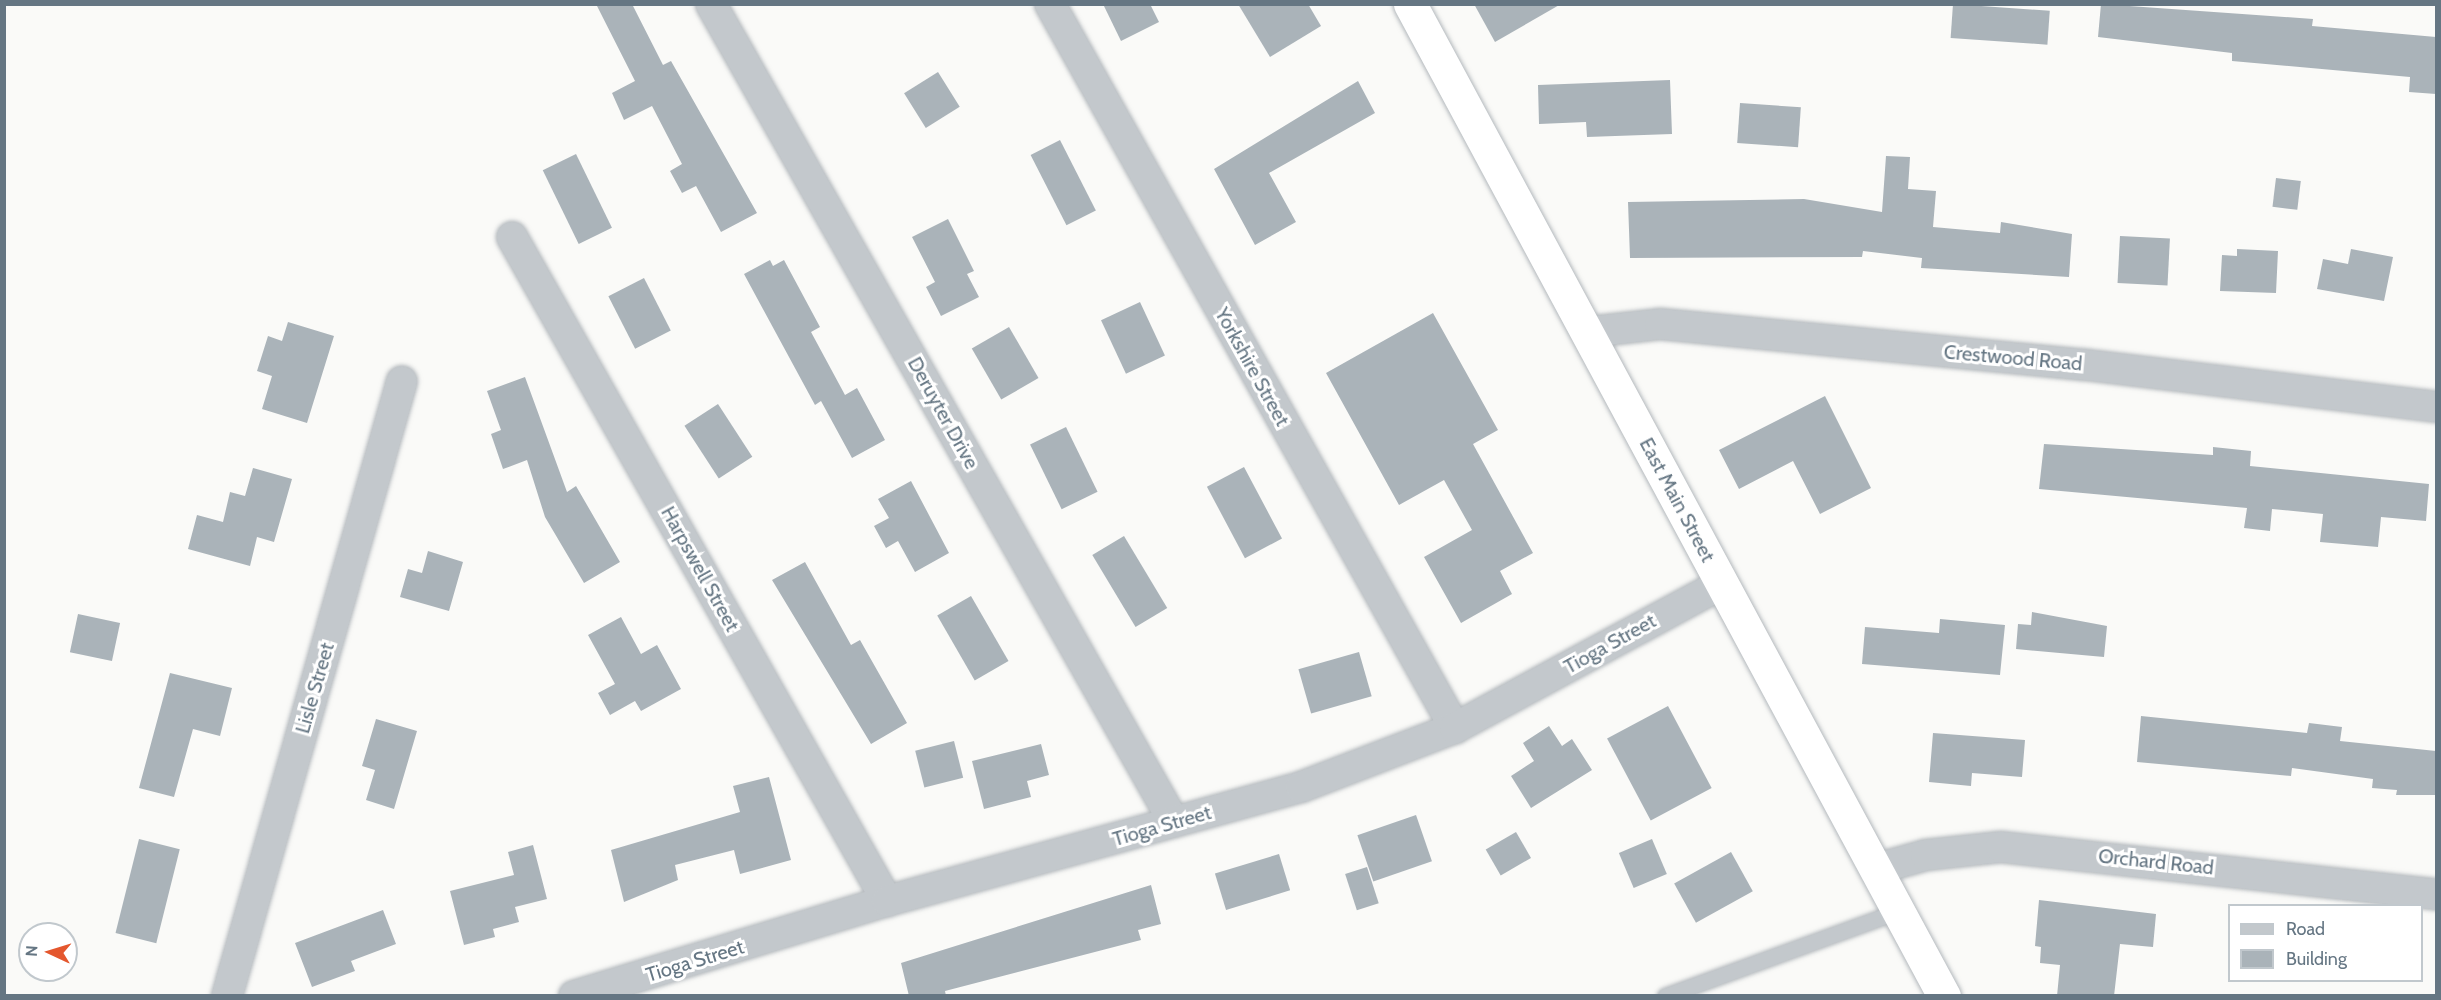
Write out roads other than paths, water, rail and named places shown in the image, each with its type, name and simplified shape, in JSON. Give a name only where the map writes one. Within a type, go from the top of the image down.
[{"type":"highway","name":"East Main Street","points":[[1410,4],[1589,332],[1721,584],[1944,996]]},
{"type":"street","name":"Deruyter Drive","points":[[711,4],[1174,822]]},
{"type":"street","name":"Yorkshire Street","points":[[1050,4],[1455,728]]},
{"type":"street","name":"Harpswell Street","points":[[512,237],[887,901]]},
{"type":"street","name":"Crestwood Road","points":[[1589,332],[1660,324],[2086,365],[2436,407]]},
{"type":"street","name":"Lisle Street","points":[[226,996],[402,381]]},
{"type":"street","name":"Tioga Street","points":[[574,996],[631,988],[887,901],[1301,787],[1455,728],[1721,584]]},
{"type":"street","name":"Orchard Road","points":[[1876,869],[1926,855],[2001,847],[2436,894]]},
{"type":"lane","points":[[1665,996],[1899,911]]}]
